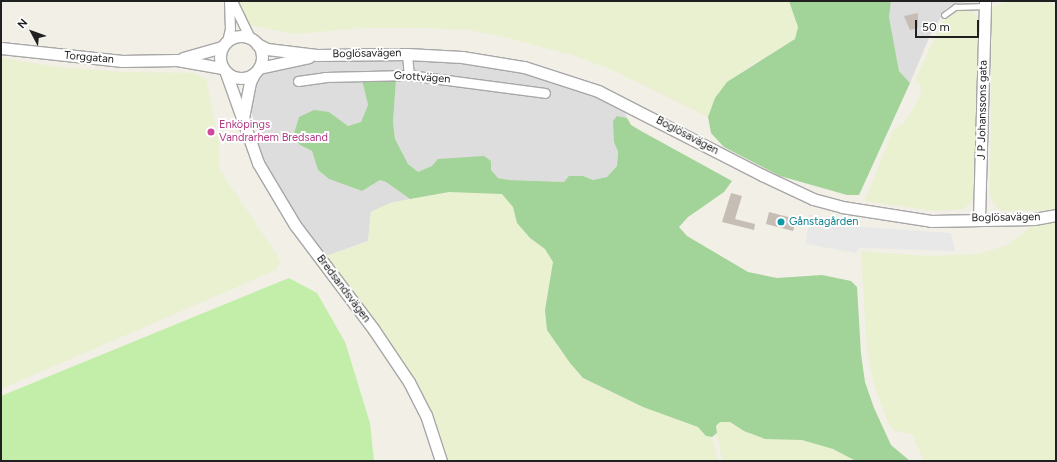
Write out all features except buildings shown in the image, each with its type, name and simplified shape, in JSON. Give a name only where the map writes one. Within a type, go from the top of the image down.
[{"type":"street","points":[[231,1],[262,57],[250,82],[243,118]]},
{"type":"street","points":[[224,71],[219,58],[230,29],[231,1]]},
{"type":"street","name":"J P Johanssons gata","points":[[979,218],[985,3]]},
{"type":"street","name":"Torggatan","points":[[177,60],[224,44],[237,36],[254,41]]},
{"type":"street","name":"Boglösavägen","points":[[254,41],[267,49],[317,55],[407,54],[492,61],[564,79],[636,109],[762,176],[813,199],[842,207],[931,221],[979,218],[1034,219],[1056,215]]},
{"type":"street","name":"Torggatan","points":[[1,48],[122,61],[177,60],[224,71],[238,79],[256,71]]},
{"type":"street","points":[[407,54],[409,75]]},
{"type":"street","name":"Boglösavägen","points":[[256,71],[317,55]]},
{"type":"street","name":"Bredsandsvägen","points":[[224,71],[243,118],[252,152],[295,225],[374,330],[409,382],[426,415],[441,461]]},
{"type":"street","name":"Grottvägen","points":[[298,81],[325,77],[409,75],[545,93]]},
{"type":"lane","points":[[944,15],[955,7],[985,3]]},
{"type":"shaded area","points":[[891,1],[972,1],[952,5],[945,9],[929,38],[910,83],[899,71],[889,17]]},
{"type":"shaded area","points":[[424,58],[462,61],[523,72],[595,96],[624,110],[627,118],[617,116],[614,142],[618,152],[617,166],[607,177],[593,180],[583,176],[564,182],[509,180],[498,178],[491,170],[432,166],[418,173],[408,164],[395,139],[393,122],[396,80],[362,80],[368,105],[361,122],[348,126],[329,112],[300,145],[312,151],[318,170],[329,179],[362,191],[380,180],[386,182],[410,199],[390,203],[371,212],[368,241],[326,256],[297,223],[262,160],[250,105],[253,86],[266,72],[303,62]]},
{"type":"shaded area","points":[[810,214],[862,227],[951,233],[955,251],[859,248],[856,253],[806,244]]},
{"type":"green space","points":[[237,1],[789,1],[798,27],[795,39],[745,69],[715,98],[708,117],[608,68],[575,56],[508,38],[469,30],[428,28],[363,28],[294,34],[245,24]]},
{"type":"green space","points":[[789,1],[891,1],[889,17],[899,71],[910,83],[859,195],[847,195],[780,176],[724,147],[711,133],[708,117],[715,98],[727,82],[795,39],[798,27]]},
{"type":"green space","points":[[1009,1],[1046,1],[1056,7],[1056,210],[1002,211],[993,203],[990,194],[992,7]]},
{"type":"green space","points":[[954,11],[971,11],[978,17],[976,182],[972,201],[964,209],[934,211],[865,201],[893,130],[904,123],[918,101],[921,92],[919,83],[915,81],[933,41],[945,18]]},
{"type":"green space","points":[[1,58],[58,67],[123,72],[194,73],[206,79],[219,142],[219,169],[277,255],[280,263],[276,270],[1,389]]},
{"type":"green space","points":[[362,80],[396,80],[393,122],[395,139],[408,164],[418,172],[432,166],[438,159],[484,156],[491,161],[491,170],[498,178],[509,180],[564,182],[569,176],[583,176],[593,180],[607,177],[617,166],[618,152],[614,142],[613,121],[617,116],[627,118],[631,125],[641,131],[732,181],[724,192],[688,217],[679,227],[687,236],[748,272],[777,278],[822,275],[851,281],[857,287],[861,354],[865,382],[874,408],[891,445],[910,461],[856,461],[833,449],[802,440],[765,439],[744,431],[730,422],[720,422],[716,426],[717,433],[712,437],[706,436],[698,427],[643,407],[583,378],[570,363],[547,330],[545,310],[553,262],[545,249],[530,238],[517,223],[513,207],[502,194],[449,192],[410,199],[386,182],[380,180],[362,191],[329,179],[318,170],[312,151],[300,145],[293,137],[299,117],[314,110],[329,112],[348,126],[361,122],[368,105]]},
{"type":"green space","points":[[478,191],[502,193],[513,207],[517,223],[530,238],[545,249],[553,262],[545,310],[558,347],[583,378],[643,407],[677,418],[698,427],[706,436],[712,437],[718,461],[449,461],[433,413],[414,378],[326,256],[368,242],[371,212],[390,203],[449,192]]},
{"type":"green space","points":[[1056,222],[1056,461],[924,461],[912,434],[893,430],[888,422],[874,384],[867,352],[861,251],[928,256],[978,254],[1008,245],[1032,226]]},
{"type":"green space","points":[[289,278],[317,293],[345,342],[370,423],[374,461],[1,461],[1,396]]},
{"type":"green space","points":[[721,422],[730,422],[744,431],[802,440],[833,449],[856,461],[722,461],[716,426]]},
{"type":"place","name":"Enköpings Vandrarhem Bredsand","points":[[211,132]]},
{"type":"place","name":"Gånstagården","points":[[781,222]]}]
